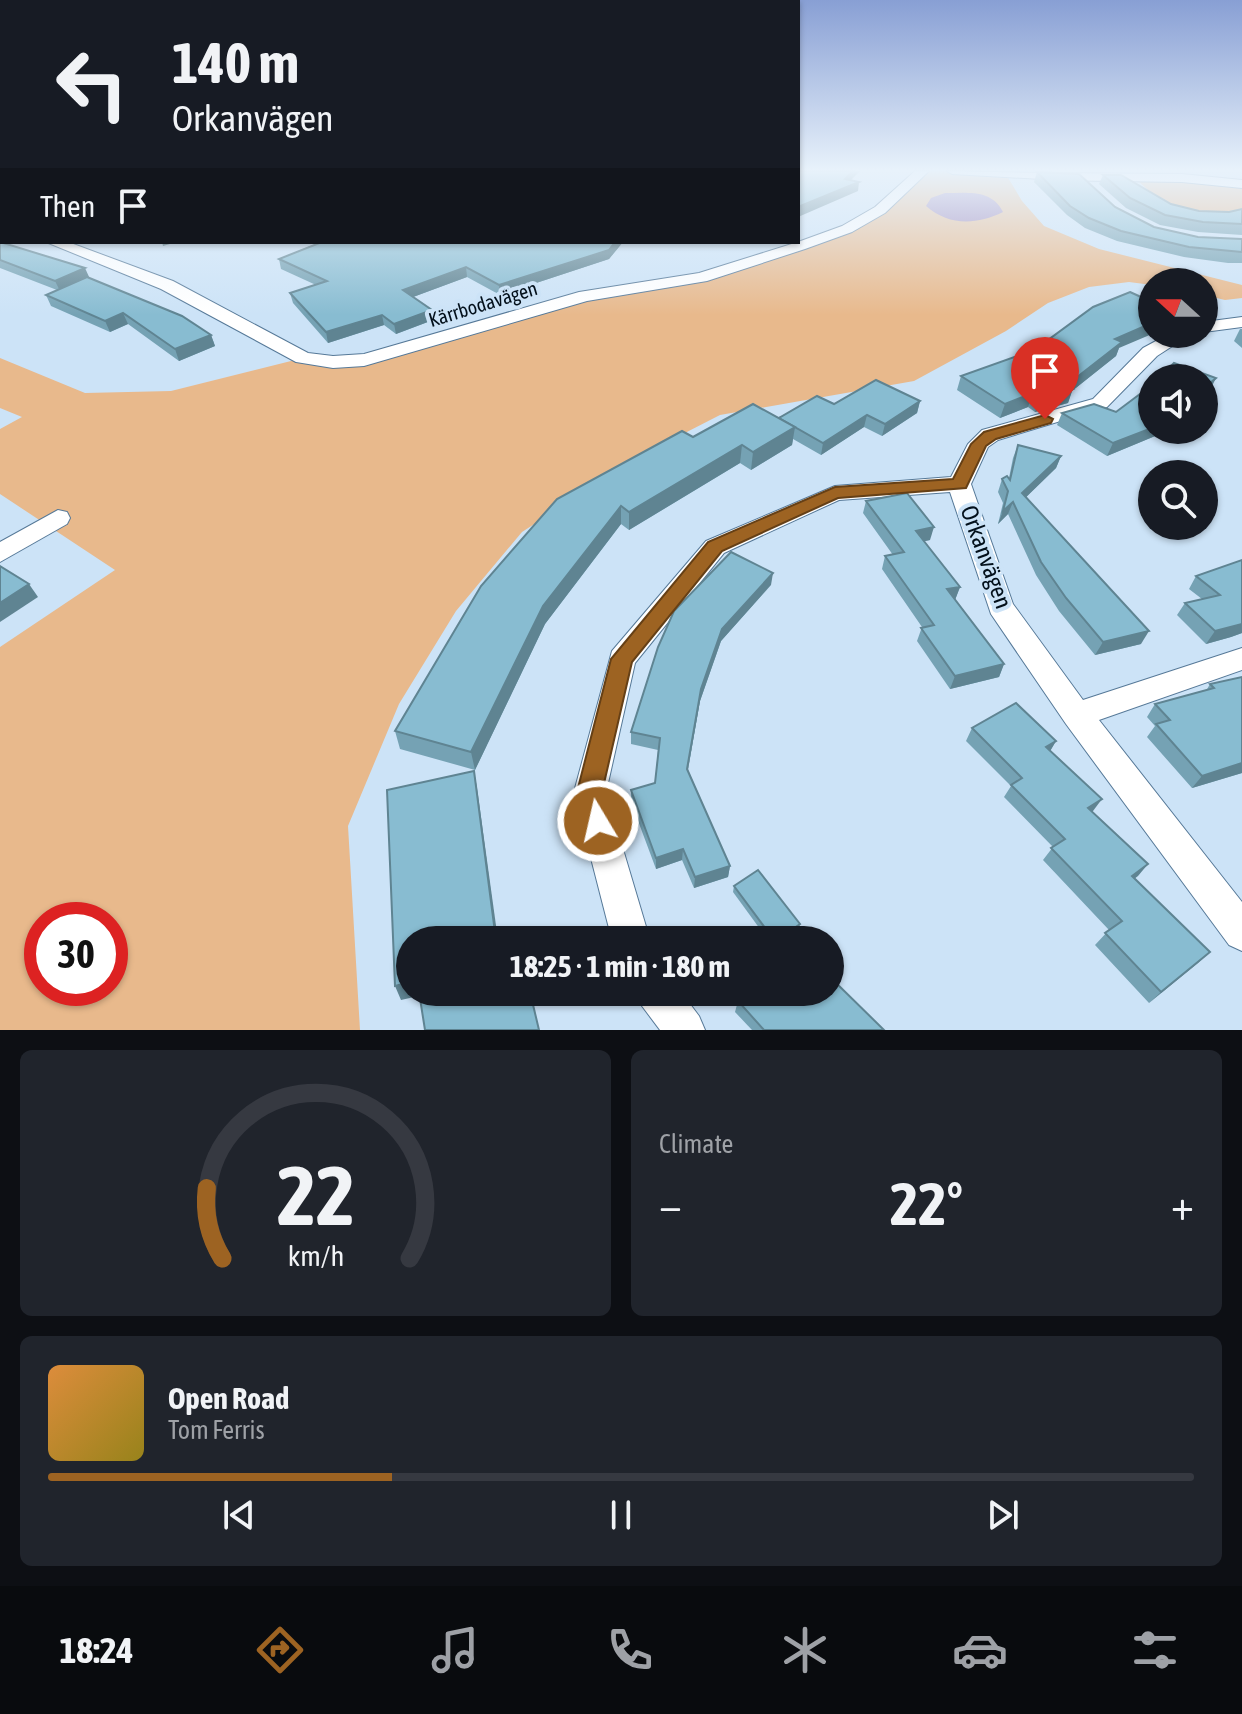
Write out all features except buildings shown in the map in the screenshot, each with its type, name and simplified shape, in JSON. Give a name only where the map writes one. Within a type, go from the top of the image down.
[{"type":"street","name":"Kärrbodavägen","points":[[800,243],[847,229],[864,219]]},
{"type":"street","name":"Kärrbodavägen","points":[[60,244],[167,285],[303,358],[333,362],[364,360],[416,347],[585,296],[701,278],[795,244]]},
{"type":"street","points":[[73,248],[86,244]]},
{"type":"street","points":[[1218,325],[1242,322]]},
{"type":"street","name":"Orkanvägen","points":[[1157,348],[1100,403],[990,435],[979,444],[959,484],[1001,607],[1077,715],[1242,932]]},
{"type":"street","points":[[627,926],[590,792],[622,659],[715,547],[835,493],[959,484]]},
{"type":"street","points":[[0,553],[58,518]]},
{"type":"street","points":[[1077,715],[1242,659]]},
{"type":"street","points":[[667,1006],[685,1030]]},
{"type":"shaded area","points":[[862,219],[1038,219],[1044,226],[1099,249],[1174,268],[1138,268],[1138,283],[1089,287],[1048,303],[1006,331],[914,381],[720,415],[638,457],[522,532],[456,611],[399,704],[348,826],[360,1030],[0,1030],[0,647],[115,570],[0,494],[0,429],[22,417],[0,408],[0,358],[85,393],[171,391],[303,358],[333,362],[585,296],[701,278],[847,229]]},
{"type":"shaded area","points":[[950,219],[983,219],[973,221]]},
{"type":"shaded area","points":[[1218,279],[1242,285],[1242,298],[1218,298]]},
{"type":"route","points":[[598,821],[590,792],[622,659],[715,547],[835,493],[959,484],[979,444],[990,435],[1045,419]]}]
